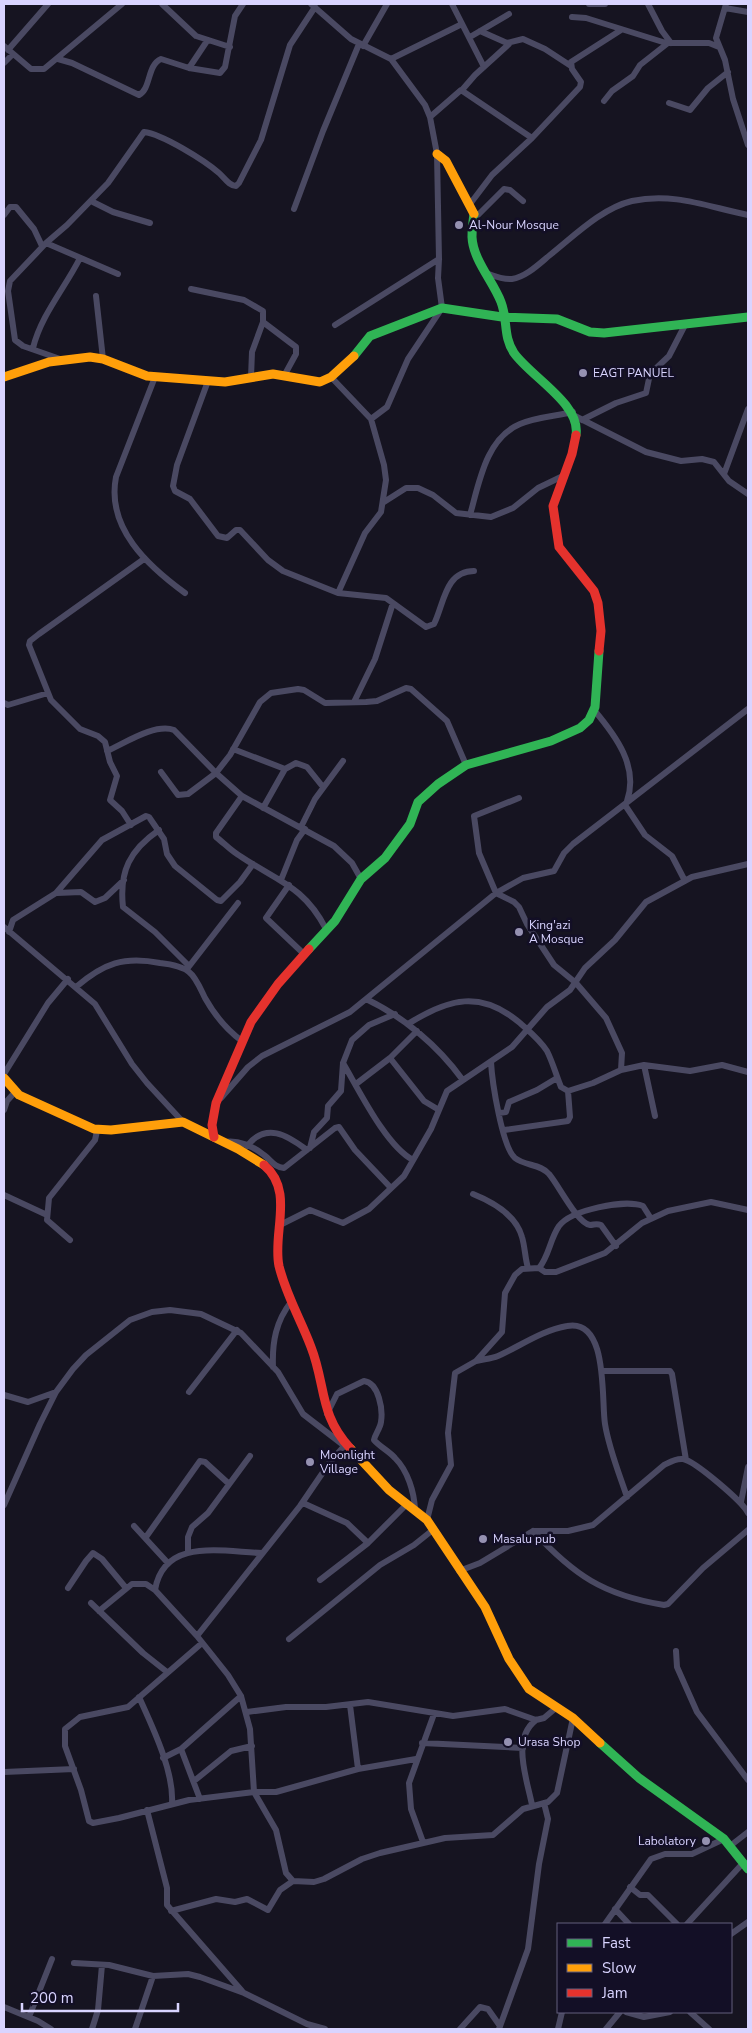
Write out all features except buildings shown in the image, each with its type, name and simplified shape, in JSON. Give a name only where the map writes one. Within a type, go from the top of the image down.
[{"type":"street","points":[[4,62],[8,50],[48,4]]},
{"type":"street","points":[[8,50],[34,70],[44,69],[122,4]]},
{"type":"street","points":[[162,4],[196,36],[230,48]]},
{"type":"street","points":[[58,59],[72,63],[139,95],[143,91],[158,60],[164,59],[189,68],[222,73],[230,48],[235,16],[244,4]]},
{"type":"street","points":[[294,209],[323,131],[361,45],[387,4]]},
{"type":"street","points":[[452,4],[484,67]]},
{"type":"street","points":[[585,4],[605,4]]},
{"type":"street","points":[[648,4],[670,43]]},
{"type":"street","points":[[63,360],[20,344],[14,336],[8,288],[12,278],[44,244],[108,184],[144,132],[194,155],[220,174],[231,185],[236,186],[243,178],[261,140],[290,45],[313,5],[361,45],[391,59],[430,117],[437,154],[440,259],[438,278],[442,308],[408,359],[387,407],[371,419]]},
{"type":"street","points":[[748,12],[726,6],[716,33],[728,72],[733,99],[748,141]]},
{"type":"street","points":[[470,37],[509,14]]},
{"type":"street","points":[[572,17],[586,18],[621,30],[670,43],[708,43],[719,47]]},
{"type":"street","points":[[391,59],[462,24]]},
{"type":"street","points":[[571,66],[573,60],[621,30]]},
{"type":"street","points":[[480,31],[509,44]]},
{"type":"street","points":[[430,117],[458,90],[462,90],[509,44],[523,39],[544,49],[571,66],[581,82],[580,87],[532,138],[484,183],[470,204]]},
{"type":"street","points":[[189,68],[207,41]]},
{"type":"street","points":[[604,101],[612,91],[634,75],[640,65],[670,43]]},
{"type":"street","points":[[670,103],[690,110],[708,88],[728,72]]},
{"type":"street","points":[[462,90],[502,120],[532,138]]},
{"type":"street","points":[[437,154],[446,161],[470,204],[475,218],[472,238],[486,273],[502,304],[502,318],[506,338],[520,362],[577,416],[639,450],[681,462],[708,460],[718,466],[729,481],[748,494]]},
{"type":"street","points":[[475,218],[504,189],[510,190],[523,201]]},
{"type":"street","points":[[486,273],[507,279],[526,273],[587,226],[621,205],[631,202],[659,197],[676,198],[700,202],[748,215]]},
{"type":"street","points":[[91,201],[112,212],[150,223]]},
{"type":"street","points":[[4,215],[10,206],[16,207],[44,244],[118,274]]},
{"type":"street","points":[[33,348],[48,312],[65,287],[80,258]]},
{"type":"street","points":[[335,325],[440,259]]},
{"type":"street","points":[[192,289],[233,297],[253,304],[263,311],[263,322],[252,352],[251,377]]},
{"type":"street","points":[[96,296],[103,359]]},
{"type":"street","points":[[4,377],[36,365],[90,357],[103,359],[139,374],[155,377],[225,382],[251,377],[284,376],[314,382],[332,377],[350,361],[370,336],[442,308],[502,318],[557,320],[590,332],[604,334],[748,317]]},
{"type":"street","points":[[263,322],[296,347],[296,354],[284,376]]},
{"type":"street","points":[[470,515],[482,474],[496,442],[520,424],[577,416],[648,392],[649,375],[669,356],[685,325]]},
{"type":"street","points":[[155,377],[116,477],[113,494],[119,518],[126,534],[144,560],[154,570],[185,593]]},
{"type":"street","points":[[332,377],[371,419],[384,465],[384,502],[381,512],[365,533],[338,593]]},
{"type":"street","points":[[208,381],[177,465],[173,489],[190,499],[218,536],[227,538],[234,531],[240,530],[275,566],[318,587],[338,593],[381,597],[393,603],[421,624],[431,626],[437,617],[449,585],[462,572],[474,571]]},
{"type":"street","points":[[724,474],[748,409]]},
{"type":"street","points":[[214,1137],[212,1125],[216,1103],[242,1041],[265,1000],[342,911],[361,879],[380,863],[409,826],[421,799],[451,774],[466,765],[566,735],[580,728],[589,720],[594,710],[601,631],[598,603],[594,591],[559,547],[554,520],[554,501],[566,474],[576,438],[577,416]]},
{"type":"street","points":[[384,502],[406,488],[418,488],[433,495],[453,512],[491,516],[503,513],[538,488],[566,474]]},
{"type":"street","points":[[131,825],[122,811],[110,800],[117,776],[102,739],[76,726],[55,705],[48,693],[42,672],[31,652],[30,641],[122,573],[144,560]]},
{"type":"street","points":[[354,702],[378,650],[393,603]]},
{"type":"street","points":[[161,772],[180,796],[198,787],[216,773],[233,749],[260,702],[270,693],[298,689],[304,690],[325,703],[377,702],[406,688],[415,690],[447,721],[466,765]]},
{"type":"street","points":[[4,703],[8,705],[48,693]]},
{"type":"street","points":[[216,1103],[248,1067],[262,1056],[334,1021],[366,1000],[496,893],[523,878],[554,871],[568,849],[625,805],[640,790],[673,769],[748,709]]},
{"type":"street","points":[[594,710],[611,730],[627,760],[630,779],[625,805],[645,835],[672,856],[685,881]]},
{"type":"street","points":[[107,750],[165,726],[178,733],[216,773],[242,796],[303,828],[341,851],[361,879]]},
{"type":"street","points":[[233,749],[285,769]]},
{"type":"street","points":[[281,880],[297,840],[323,787],[343,761]]},
{"type":"street","points":[[263,808],[285,769],[296,763],[302,764],[323,787]]},
{"type":"street","points":[[242,796],[216,836],[238,856],[289,885],[311,905],[326,930]]},
{"type":"street","points":[[519,798],[474,816],[479,853],[496,893],[514,902],[519,907],[527,924],[554,965],[576,983],[606,1018],[622,1052],[621,1070]]},
{"type":"street","points":[[253,864],[240,882],[220,901],[175,866],[168,854],[164,839],[159,830],[147,816],[98,843],[56,893],[16,918],[6,930],[40,960],[68,979],[97,1007],[132,1064],[183,1122],[225,1142],[262,1163],[272,1173],[280,1194],[278,1257],[291,1302],[312,1349],[327,1414],[345,1445]]},
{"type":"street","points":[[159,830],[134,851],[127,864],[124,880],[124,910],[155,932],[188,968],[221,1020],[242,1041]]},
{"type":"street","points":[[280,1225],[310,1210],[339,1222],[347,1222],[369,1209],[404,1176],[431,1129],[447,1092],[462,1079],[508,1051],[547,1007],[576,983],[585,968],[614,940],[646,902],[702,874],[723,872],[748,864]]},
{"type":"street","points":[[56,893],[82,892],[89,900],[95,902],[105,898],[124,880]]},
{"type":"street","points":[[289,885],[266,918],[305,954]]},
{"type":"street","points":[[188,968],[238,903]]},
{"type":"street","points":[[76,987],[104,966],[133,959],[188,968]]},
{"type":"street","points":[[4,1074],[48,1002],[68,979]]},
{"type":"street","points":[[366,1000],[395,1014],[417,1031],[462,1079]]},
{"type":"street","points":[[408,1024],[431,1009],[465,1001],[484,1002],[497,1007],[526,1029],[546,1050],[561,1087],[568,1091],[593,1083],[621,1070],[644,1065],[690,1071],[722,1065],[748,1072]]},
{"type":"street","points":[[308,1149],[314,1132],[327,1118],[329,1104],[341,1091],[344,1063],[352,1040],[359,1032],[395,1014]]},
{"type":"street","points":[[356,1084],[390,1058],[417,1031]]},
{"type":"street","points":[[390,1058],[424,1101],[439,1110]]},
{"type":"street","points":[[491,1062],[499,1113],[513,1156],[522,1163],[548,1172],[577,1213],[589,1224],[601,1225],[616,1246]]},
{"type":"street","points":[[344,1063],[394,1144],[404,1156],[413,1160]]},
{"type":"street","points":[[644,1065],[655,1116]]},
{"type":"street","points":[[4,1078],[15,1092],[97,1130],[183,1122]]},
{"type":"street","points":[[499,1113],[506,1112],[509,1102],[537,1090],[557,1078]]},
{"type":"street","points":[[504,1130],[568,1121],[570,1117],[568,1091]]},
{"type":"street","points":[[4,1110],[7,1101],[15,1092]]},
{"type":"street","points":[[225,1142],[237,1141],[264,1155],[280,1168],[288,1167],[308,1149],[339,1127],[354,1150],[391,1188]]},
{"type":"street","points":[[70,1240],[48,1222],[49,1198],[95,1140],[97,1130]]},
{"type":"street","points":[[247,1146],[257,1137],[274,1131],[287,1136],[308,1149]]},
{"type":"street","points":[[473,1194],[498,1206],[512,1220],[522,1236],[528,1268]]},
{"type":"street","points":[[4,1195],[47,1215]]},
{"type":"street","points":[[539,1268],[559,1227],[577,1213],[601,1207],[633,1203],[643,1206],[650,1217]]},
{"type":"street","points":[[476,1361],[502,1332],[507,1288],[515,1275],[528,1268],[539,1268],[545,1272],[556,1272],[584,1262],[616,1246],[650,1217],[682,1207],[704,1203],[718,1203],[748,1210]]},
{"type":"street","points":[[273,1367],[272,1353],[277,1327],[291,1302]]},
{"type":"street","points":[[4,1506],[21,1464],[56,1392],[86,1355],[139,1315],[170,1310],[184,1311],[211,1317],[237,1330],[273,1367],[303,1414],[345,1445],[373,1475],[427,1520],[459,1571],[485,1607],[520,1678],[529,1689],[573,1718],[639,1778],[727,1842],[746,1865],[688,1923]]},
{"type":"street","points":[[427,1520],[432,1500],[451,1465],[448,1433],[454,1376],[461,1368],[476,1361],[495,1358],[528,1341],[568,1325],[584,1329],[597,1345],[602,1371],[605,1426],[627,1497]]},
{"type":"street","points":[[189,1392],[237,1330]]},
{"type":"street","points":[[602,1371],[670,1370],[686,1460]]},
{"type":"street","points":[[320,1580],[411,1507],[414,1500],[404,1470],[397,1460],[374,1440],[381,1425],[382,1413],[378,1396],[373,1386],[364,1381],[337,1394],[327,1414]]},
{"type":"street","points":[[4,1394],[28,1402],[56,1392]]},
{"type":"street","points":[[197,1636],[303,1503],[330,1462],[345,1445]]},
{"type":"street","points":[[188,1553],[188,1537],[192,1527],[208,1513],[228,1483],[250,1456]]},
{"type":"street","points":[[459,1571],[480,1563],[533,1531],[568,1531],[592,1525],[664,1464],[673,1460],[686,1460],[741,1502],[748,1513]]},
{"type":"street","points":[[146,1537],[200,1461],[205,1462],[228,1483]]},
{"type":"street","points":[[741,1502],[748,1467]]},
{"type":"street","points":[[303,1503],[347,1523],[368,1543]]},
{"type":"street","points":[[134,1526],[167,1562]]},
{"type":"street","points":[[289,1639],[380,1565],[414,1545],[434,1529]]},
{"type":"street","points":[[533,1531],[567,1566],[599,1587],[664,1605],[668,1604],[703,1568],[748,1530]]},
{"type":"street","points":[[155,1590],[159,1573],[167,1562],[188,1553],[224,1550],[262,1553]]},
{"type":"street","points":[[68,1588],[92,1553],[102,1559],[126,1588]]},
{"type":"street","points":[[99,1610],[126,1588],[140,1582],[155,1590],[197,1636],[228,1675],[241,1696],[247,1712],[252,1746],[254,1792],[276,1830],[286,1873],[293,1881]]},
{"type":"street","points":[[91,1603],[143,1653],[167,1672]]},
{"type":"street","points":[[202,1643],[121,1710],[80,1717],[65,1728],[65,1746],[74,1768],[89,1821],[93,1823],[172,1803],[254,1792],[276,1792],[358,1769],[416,1759]]},
{"type":"street","points":[[676,1651],[677,1667],[697,1712],[748,1780]]},
{"type":"street","points":[[163,1758],[181,1749],[241,1696]]},
{"type":"street","points":[[139,1697],[163,1758],[171,1784],[172,1803]]},
{"type":"street","points":[[247,1712],[286,1707],[350,1705],[368,1702],[453,1716],[505,1709],[536,1720]]},
{"type":"street","points":[[350,1705],[358,1769]]},
{"type":"street","points":[[532,1804],[523,1748],[526,1729],[536,1720],[544,1718],[556,1706]]},
{"type":"street","points":[[423,1842],[408,1796],[409,1783],[416,1759],[434,1714]]},
{"type":"street","points":[[171,1911],[216,1900],[235,1902],[246,1899],[268,1910],[280,1890],[293,1881],[314,1882],[324,1879],[362,1859],[423,1842],[453,1837],[492,1835],[499,1832],[514,1816],[532,1804],[552,1800],[557,1793],[573,1718]]},
{"type":"street","points":[[422,1743],[523,1748]]},
{"type":"street","points":[[194,1780],[231,1751],[252,1746]]},
{"type":"street","points":[[181,1749],[200,1799]]},
{"type":"street","points":[[4,1772],[74,1768]]},
{"type":"street","points":[[499,2028],[528,1949],[539,1864],[548,1819],[544,1803]]},
{"type":"street","points":[[147,1810],[167,1888],[166,1902],[171,1911],[244,1993]]},
{"type":"street","points":[[606,1923],[651,1859],[659,1855],[692,1854],[727,1842],[748,1832]]},
{"type":"street","points":[[630,1887],[640,1895],[648,1895],[665,1914],[677,1923]]},
{"type":"street","points":[[615,1909],[628,1923]]},
{"type":"street","points":[[732,1933],[748,1922]]},
{"type":"street","points":[[29,2016],[52,1959]]},
{"type":"street","points":[[74,1963],[102,1965],[153,1976],[188,1974],[200,1976],[244,1993],[307,2024],[325,2029]]},
{"type":"street","points":[[92,2029],[98,2010],[102,1965]]},
{"type":"street","points":[[135,2029],[153,1976]]},
{"type":"street","points":[[4,2007],[29,2016],[51,2029]]},
{"type":"street","points":[[460,2029],[480,2007],[488,2009],[499,2028]]},
{"type":"street","points":[[558,2029],[562,2013]]},
{"type":"street","points":[[606,2029],[619,2013]]},
{"type":"street","points":[[630,2013],[644,2017],[665,2013]]},
{"type":"street","points":[[691,2013],[709,2029]]},
{"type":"traffic: fast","points":[[474,214],[473,246],[501,302],[508,341],[514,353],[553,391],[571,412],[576,435]]},
{"type":"traffic: fast","points":[[354,356],[370,336],[442,308],[502,317],[557,319],[590,332],[604,333],[748,317]]},
{"type":"traffic: fast","points":[[309,949],[335,921],[361,879],[385,858],[410,824],[418,802],[438,784],[466,765],[551,741],[580,728],[589,720],[595,707],[599,651]]},
{"type":"traffic: fast","points":[[600,1743],[639,1778],[724,1839],[748,1869]]},
{"type":"traffic: slow","points":[[437,154],[446,161],[474,214]]},
{"type":"traffic: slow","points":[[4,377],[49,362],[90,357],[103,359],[147,376],[225,382],[273,374],[320,382],[331,377],[354,356]]},
{"type":"traffic: slow","points":[[4,1078],[19,1095],[94,1129],[111,1130],[183,1122],[238,1149],[264,1165]]},
{"type":"traffic: slow","points":[[350,1448],[389,1490],[427,1520],[485,1607],[509,1659],[529,1689],[573,1718],[600,1743]]},
{"type":"traffic: jam","points":[[576,435],[572,454],[553,506],[559,547],[594,591],[598,603],[601,631],[599,651]]},
{"type":"traffic: jam","points":[[214,1137],[212,1125],[216,1103],[251,1022],[278,984],[309,949]]},
{"type":"traffic: jam","points":[[264,1165],[273,1175],[281,1200],[278,1253],[282,1277],[316,1361],[328,1412],[340,1436],[350,1448]]},
{"type":"place","name":"Al-Nour Mosque","points":[[459,225]]},
{"type":"place","name":"EAGT PANUEL","points":[[583,373]]},
{"type":"place","name":"King'azi A Mosque","points":[[519,932]]},
{"type":"place","name":"Moonlight Village","points":[[310,1462]]},
{"type":"place","name":"Masalu pub","points":[[483,1539]]},
{"type":"place","name":"Urasa Shop","points":[[508,1742]]},
{"type":"place","name":"Labolatory","points":[[706,1841]]}]
